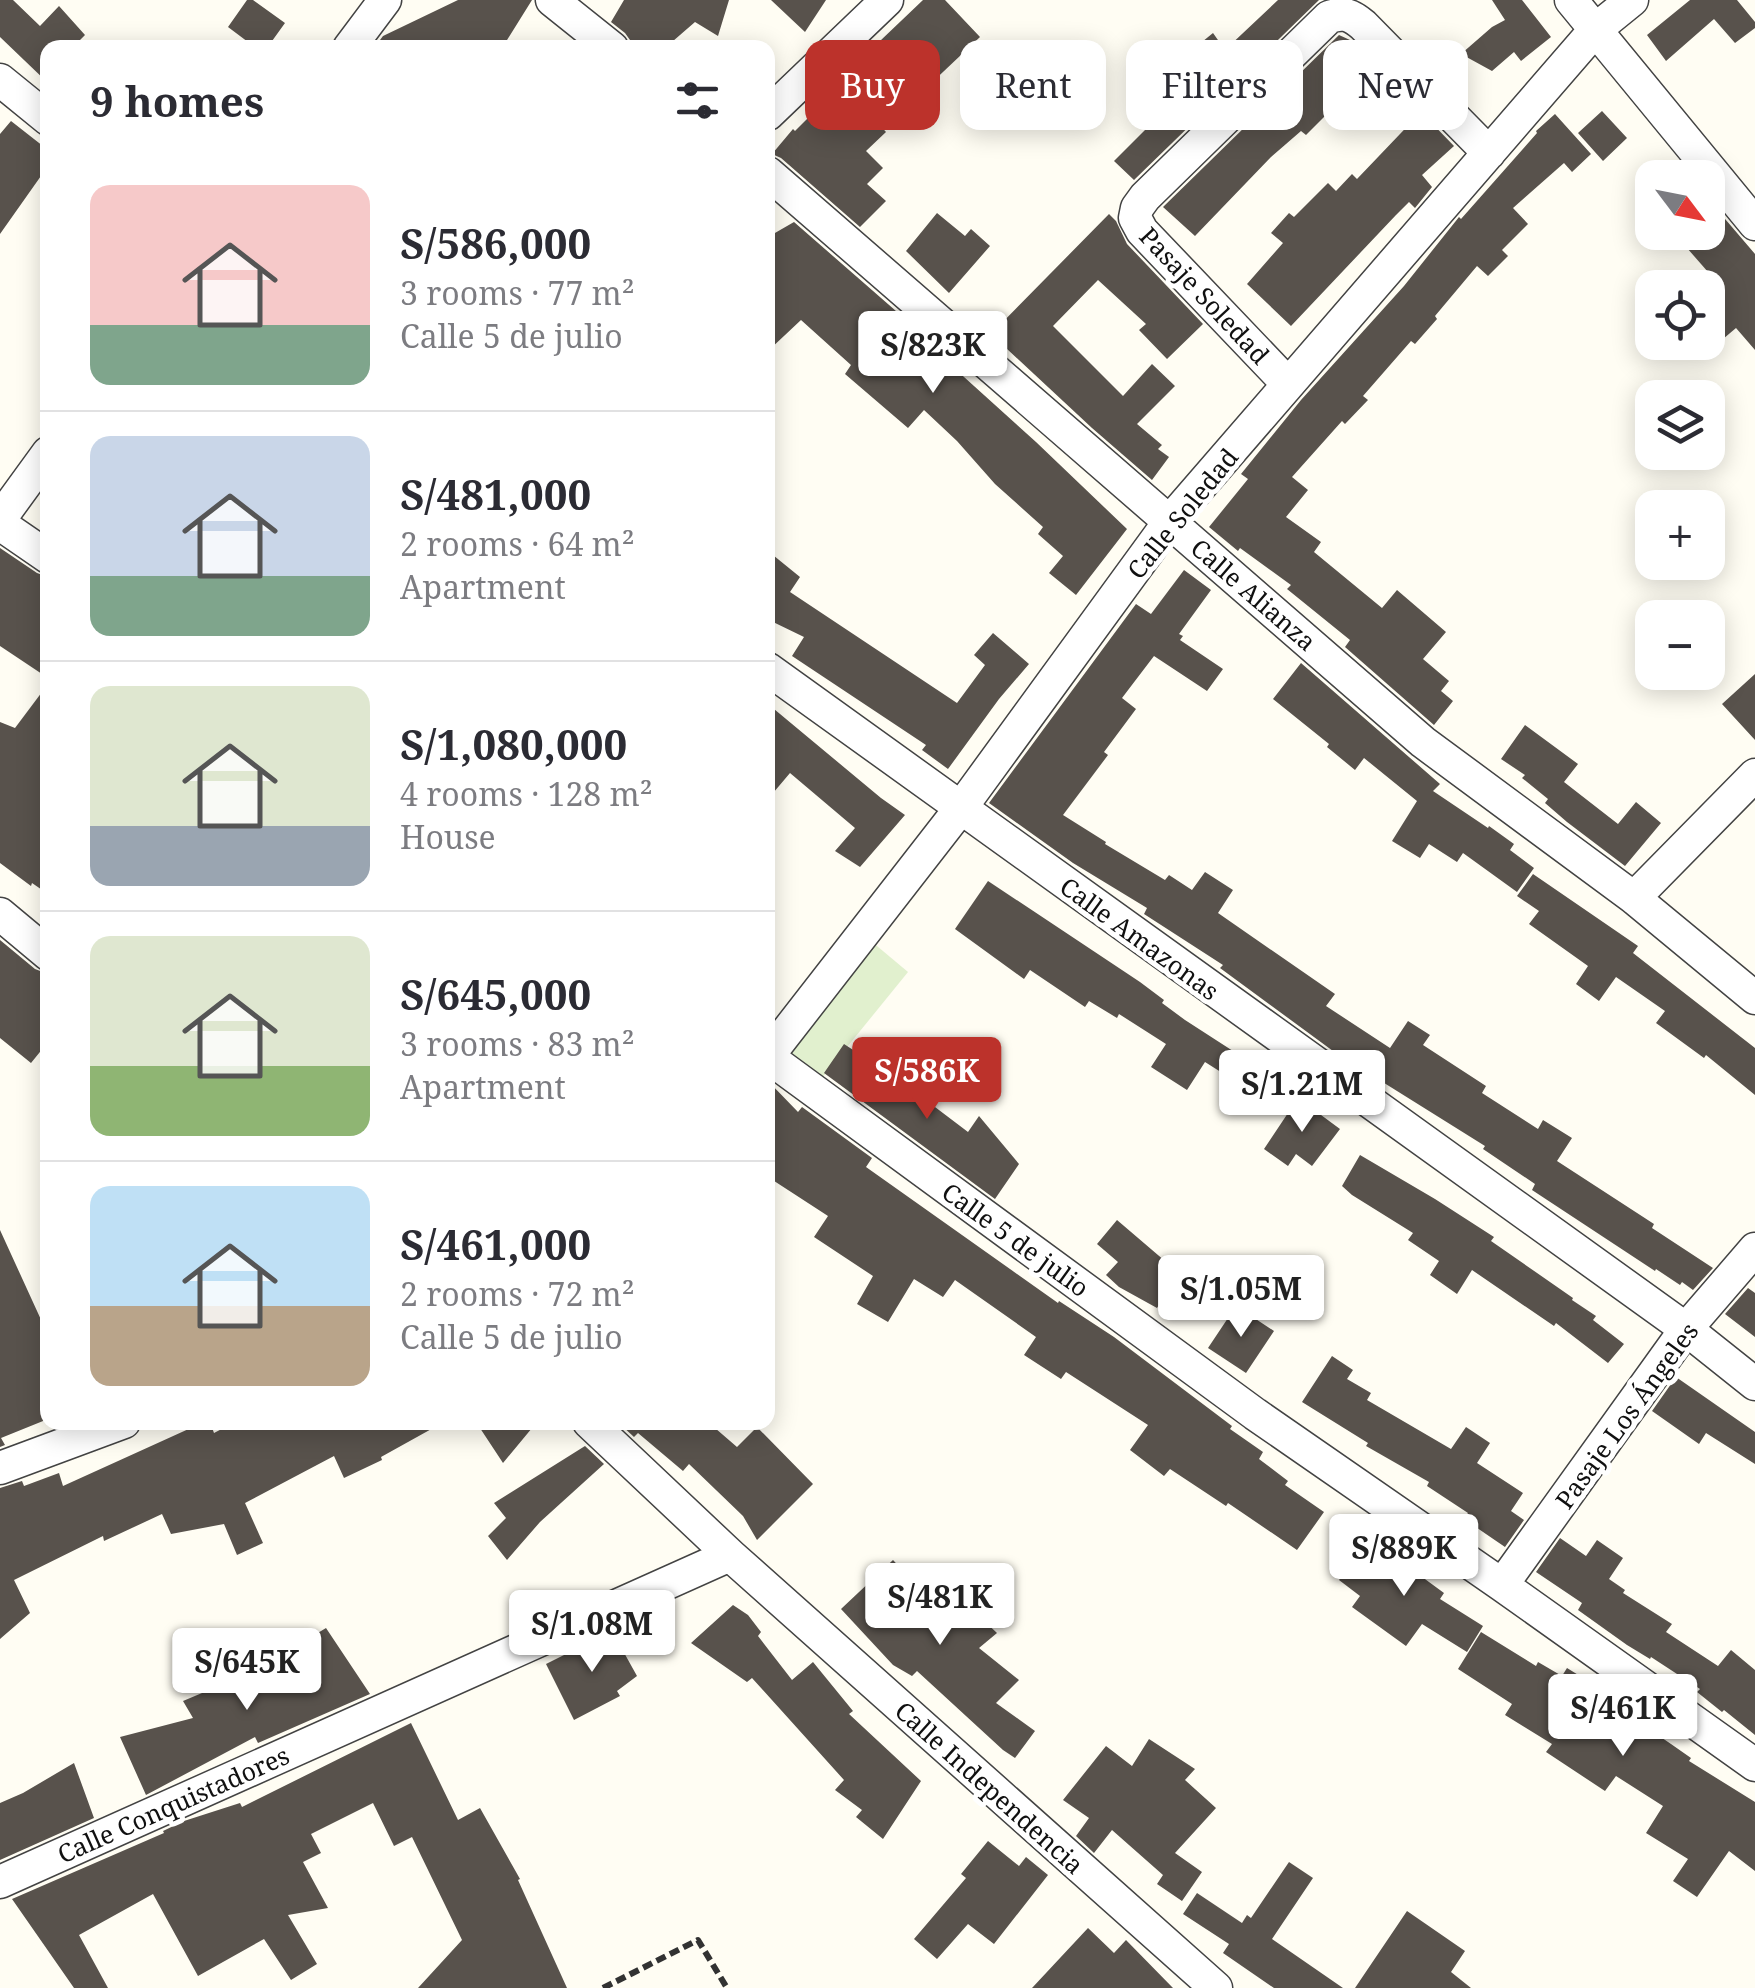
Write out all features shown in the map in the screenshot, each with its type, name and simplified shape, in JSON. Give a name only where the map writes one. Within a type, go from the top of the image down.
[{"type":"street","points":[[355,40],[386,0]]},
{"type":"street","points":[[552,0],[602,40]]},
{"type":"street","points":[[775,107],[887,0]]},
{"type":"street","points":[[1571,0],[1755,224]]},
{"type":"street","name":"Calle Soledad","points":[[775,1047],[960,809],[1170,521],[1595,30],[1632,0]]},
{"type":"street","name":"Pasaje Soledad","points":[[1288,384],[1142,231],[1135,218],[1145,197],[1329,17],[1341,13],[1363,25],[1489,153]]},
{"type":"street","points":[[0,81],[40,113]]},
{"type":"street","name":"Calle Alianza","points":[[775,179],[1423,742],[1634,898],[1755,998]]},
{"type":"street","points":[[40,465],[0,521],[40,551]]},
{"type":"street","name":"Calle Amazonas","points":[[775,674],[1686,1330],[1755,1384]]},
{"type":"street","points":[[1634,898],[1755,775]]},
{"type":"street","points":[[0,914],[40,947]]},
{"type":"street","name":"Calle 5 de julio","points":[[775,1061],[1255,1414],[1755,1765]]},
{"type":"street","name":"Pasaje Los Ángeles","points":[[1502,1585],[1686,1330],[1755,1249]]},
{"type":"street","points":[[0,1468],[102,1430]]},
{"type":"street","name":"Calle Independencia","points":[[598,1430],[730,1554],[1216,1988]]},
{"type":"street","name":"Calle Conquistadores","points":[[0,1882],[730,1554]]},
{"type":"path","points":[[604,1988],[698,1940],[727,1988]]},
{"type":"green space","points":[[865,936],[908,972],[817,1084],[775,1048]]},
{"type":"building","points":[[0,0],[13,0],[40,26],[59,6],[85,35],[80,40],[40,40],[40,75],[0,37]]},
{"type":"building","points":[[247,0],[253,0],[285,23],[273,40],[245,40],[228,27]]},
{"type":"building","points":[[458,0],[532,0],[507,40],[380,40]]},
{"type":"building","points":[[624,0],[729,0],[718,36],[695,22],[674,40],[630,40],[611,22]]},
{"type":"building","points":[[771,0],[826,0],[805,32]]},
{"type":"building","points":[[923,0],[945,0],[980,37],[960,40],[960,56],[940,75],[940,40],[881,40]]},
{"type":"building","points":[[1278,0],[1319,0],[1278,40],[1236,40]]},
{"type":"building","points":[[1492,0],[1522,0],[1551,37],[1521,61],[1514,52],[1492,71],[1468,58],[1468,48],[1505,20]]},
{"type":"building","points":[[1690,0],[1737,0],[1755,22],[1755,28],[1735,43],[1714,19],[1666,61],[1647,35]]},
{"type":"building","points":[[1323,51],[1323,118],[1306,135],[1301,131],[1271,157],[1195,236],[1163,207],[1242,130],[1303,130],[1303,70]]},
{"type":"building","points":[[1602,111],[1627,138],[1603,161],[1578,133]]},
{"type":"building","points":[[1555,114],[1591,154],[1572,172],[1564,163],[1513,208],[1528,224],[1502,250],[1508,256],[1488,276],[1477,266],[1435,316],[1437,319],[1415,344],[1411,341],[1363,396],[1368,400],[1345,424],[1342,421],[1292,477],[1308,490],[1286,517],[1321,542],[1314,552],[1382,608],[1397,590],[1446,632],[1423,659],[1449,681],[1441,691],[1453,701],[1434,725],[1345,647],[1350,640],[1287,589],[1291,585],[1209,527],[1248,479],[1241,474],[1301,400],[1404,286],[1459,217]]},
{"type":"building","points":[[11,121],[40,144],[40,177],[0,234],[0,134]]},
{"type":"building","points":[[805,121],[805,130],[886,132],[866,151],[883,168],[867,184],[886,201],[860,227],[775,155],[793,129]]},
{"type":"building","points":[[1145,130],[1185,130],[1134,180],[1114,161]]},
{"type":"building","points":[[1404,130],[1438,130],[1454,146],[1422,175],[1432,187],[1415,208],[1409,202],[1291,326],[1247,284],[1283,243],[1271,233],[1289,213],[1294,217],[1328,183],[1336,191],[1352,174],[1357,179]]},
{"type":"building","points":[[937,213],[965,236],[971,229],[990,246],[949,293],[906,251]]},
{"type":"building","points":[[1109,214],[1127,244],[1203,324],[1167,359],[1139,330],[1146,324],[1098,280],[1053,326],[1123,396],[1152,364],[1175,386],[1137,424],[1162,445],[1158,449],[1169,457],[1152,480],[991,334]]},
{"type":"building","points":[[1725,219],[1755,254],[1755,350],[1736,328],[1725,337],[1725,270],[1706,270],[1689,250],[1725,250]]},
{"type":"building","points":[[794,222],[912,325],[912,330],[1127,529],[1076,595],[1049,573],[1063,556],[1038,534],[1043,527],[924,410],[908,428],[845,374],[851,365],[801,320],[775,344],[775,233]]},
{"type":"building","points":[[0,548],[40,574],[40,673],[0,646]]},
{"type":"building","points":[[775,557],[800,577],[790,592],[957,703],[985,665],[974,655],[993,633],[1029,664],[948,769],[922,750],[926,745],[792,656],[804,637],[775,623]]},
{"type":"building","points":[[1184,570],[1211,590],[1179,634],[1183,636],[1180,640],[1223,669],[1207,691],[1154,656],[1122,698],[1136,709],[1104,752],[1108,755],[1063,815],[1165,880],[1169,875],[1192,890],[1205,872],[1233,890],[1218,913],[1335,994],[1326,1006],[1390,1048],[1408,1021],[1430,1035],[1423,1045],[1486,1086],[1482,1093],[1538,1129],[1543,1120],[1572,1138],[1557,1161],[1713,1268],[1693,1290],[1655,1271],[1532,1190],[1535,1184],[1483,1149],[1485,1146],[1333,1051],[1220,968],[1223,965],[1144,914],[1147,908],[1073,863],[989,803],[1136,604],[1151,614]]},
{"type":"building","points":[[1301,663],[1440,784],[1433,791],[1514,844],[1510,850],[1534,868],[1517,892],[1463,853],[1457,862],[1429,844],[1420,858],[1392,841],[1417,801],[1364,758],[1355,770],[1273,699]]},
{"type":"building","points":[[1755,674],[1755,740],[1722,704]]},
{"type":"building","points":[[40,695],[40,888],[0,863],[0,722],[15,728]]},
{"type":"building","points":[[775,710],[905,815],[860,867],[835,851],[855,828],[790,773],[775,791]]},
{"type":"building","points":[[1525,725],[1578,764],[1564,782],[1618,824],[1636,802],[1661,823],[1625,866],[1567,822],[1545,803],[1548,799],[1522,778],[1525,775],[1501,759]]},
{"type":"building","points":[[1533,874],[1638,946],[1633,953],[1755,1048],[1755,1095],[1706,1055],[1704,1058],[1656,1023],[1665,1011],[1616,977],[1599,1001],[1576,984],[1588,966],[1529,924],[1539,911],[1517,896]]},
{"type":"building","points":[[988,881],[1267,1073],[1254,1093],[1205,1062],[1187,1090],[1151,1067],[1166,1044],[1119,1014],[1117,1018],[1089,1001],[1085,1007],[1030,970],[1024,979],[955,929]]},
{"type":"building","points":[[0,940],[40,971],[40,1052],[31,1063],[0,1038]]},
{"type":"building","points":[[844,1044],[968,1132],[979,1116],[1019,1164],[995,1199],[824,1073]]},
{"type":"building","points":[[775,1088],[798,1112],[802,1107],[872,1158],[866,1167],[1058,1303],[1114,1337],[1232,1426],[1230,1429],[1263,1452],[1259,1459],[1288,1481],[1285,1485],[1324,1512],[1297,1550],[1170,1469],[1164,1476],[1130,1450],[1148,1425],[1066,1372],[1061,1379],[1024,1355],[1036,1337],[955,1280],[943,1297],[914,1279],[888,1322],[857,1304],[873,1276],[814,1237],[828,1216],[775,1182]]},
{"type":"building","points":[[1298,1098],[1340,1129],[1312,1166],[1296,1154],[1288,1166],[1264,1149]]},
{"type":"building","points":[[1360,1155],[1494,1237],[1491,1241],[1573,1298],[1624,1344],[1608,1363],[1556,1323],[1554,1326],[1472,1270],[1457,1294],[1430,1275],[1439,1261],[1408,1240],[1413,1233],[1342,1186]]},
{"type":"building","points":[[1117,1220],[1179,1273],[1157,1308],[1119,1287],[1106,1275],[1118,1262],[1097,1244]]},
{"type":"building","points":[[0,1230],[40,1318],[40,1422],[1,1438],[5,1445],[0,1447]]},
{"type":"building","points":[[1748,1288],[1755,1293],[1755,1337],[1725,1314]]},
{"type":"building","points":[[1236,1306],[1274,1331],[1246,1373],[1208,1348]]},
{"type":"building","points":[[1332,1356],[1353,1370],[1347,1379],[1371,1393],[1367,1400],[1451,1449],[1466,1427],[1490,1443],[1477,1463],[1523,1493],[1511,1511],[1524,1520],[1505,1547],[1464,1519],[1468,1513],[1427,1486],[1429,1482],[1366,1446],[1368,1443],[1302,1402]]},
{"type":"building","points":[[1676,1377],[1755,1432],[1755,1464],[1706,1433],[1699,1444],[1652,1411]]},
{"type":"building","points":[[186,1430],[214,1433],[430,1430],[344,1478],[334,1456],[245,1503],[263,1543],[237,1555],[224,1524],[171,1534],[162,1514],[104,1541],[103,1536],[14,1580],[30,1613],[0,1639],[0,1488],[22,1481],[24,1486],[59,1473],[63,1486]]},
{"type":"building","points":[[481,1430],[530,1430],[503,1463]]},
{"type":"building","points":[[626,1430],[717,1430],[737,1447],[754,1430],[760,1430],[813,1484],[757,1540],[743,1516],[689,1464],[683,1471],[638,1433],[634,1437]]},
{"type":"building","points":[[585,1446],[604,1464],[540,1522],[507,1560],[488,1536],[506,1518],[494,1503]]},
{"type":"building","points":[[1369,1538],[1444,1593],[1440,1599],[1483,1626],[1467,1652],[1422,1624],[1406,1646],[1352,1607],[1360,1596],[1339,1580]]},
{"type":"building","points":[[1560,1538],[1586,1556],[1597,1540],[1623,1558],[1609,1579],[1625,1590],[1623,1593],[1672,1624],[1666,1632],[1718,1666],[1731,1650],[1755,1670],[1755,1735],[1697,1692],[1700,1689],[1578,1610],[1582,1603],[1536,1572]]},
{"type":"building","points":[[893,1560],[928,1597],[949,1578],[997,1633],[979,1648],[1019,1680],[996,1703],[1035,1731],[1015,1758],[917,1671],[912,1676],[893,1665],[841,1609]]},
{"type":"building","points":[[733,1605],[748,1615],[761,1632],[758,1636],[792,1680],[813,1662],[853,1711],[849,1714],[921,1781],[883,1839],[856,1817],[862,1810],[835,1790],[844,1780],[752,1678],[747,1682],[691,1643]]},
{"type":"building","points":[[326,1628],[370,1694],[258,1743],[255,1737],[146,1795],[120,1737],[193,1718],[183,1701],[221,1685],[224,1693],[283,1679],[273,1658]]},
{"type":"building","points":[[612,1631],[637,1676],[617,1691],[620,1696],[574,1720],[546,1664]]},
{"type":"building","points":[[1481,1632],[1536,1666],[1538,1662],[1562,1676],[1567,1668],[1588,1681],[1585,1686],[1691,1758],[1689,1761],[1755,1802],[1755,1871],[1729,1851],[1697,1897],[1673,1881],[1688,1859],[1646,1833],[1663,1806],[1616,1776],[1605,1791],[1546,1752],[1552,1744],[1505,1715],[1512,1704],[1458,1669]]},
{"type":"building","points":[[411,1723],[458,1820],[480,1808],[520,1879],[567,1988],[418,1988],[462,1940],[412,1837],[394,1846],[373,1803],[311,1834],[321,1853],[303,1862],[328,1908],[288,1915],[317,1964],[291,1980],[264,1939],[198,1976],[153,1894],[79,1935],[108,1988],[74,1988],[12,1899],[184,1821],[240,1803],[242,1807]]},
{"type":"building","points":[[1149,1739],[1195,1769],[1185,1780],[1216,1808],[1175,1853],[1202,1872],[1182,1901],[1157,1884],[1163,1875],[1112,1830],[1094,1853],[1076,1836],[1089,1818],[1063,1800],[1106,1746],[1132,1766]]},
{"type":"building","points":[[74,1763],[94,1818],[0,1860],[0,1803]]},
{"type":"building","points":[[988,1841],[1019,1866],[1026,1857],[1048,1875],[994,1944],[968,1924],[937,1959],[914,1939],[966,1878],[961,1874]]},
{"type":"building","points":[[1289,1862],[1313,1878],[1272,1939],[1343,1988],[1274,1988],[1223,1953],[1229,1944],[1183,1914],[1197,1893],[1242,1923],[1247,1915],[1251,1918]]},
{"type":"building","points":[[1407,1911],[1465,1951],[1451,1972],[1471,1988],[1355,1988]]},
{"type":"building","points":[[1088,1928],[1114,1953],[1126,1940],[1173,1988],[1032,1988]]}]
